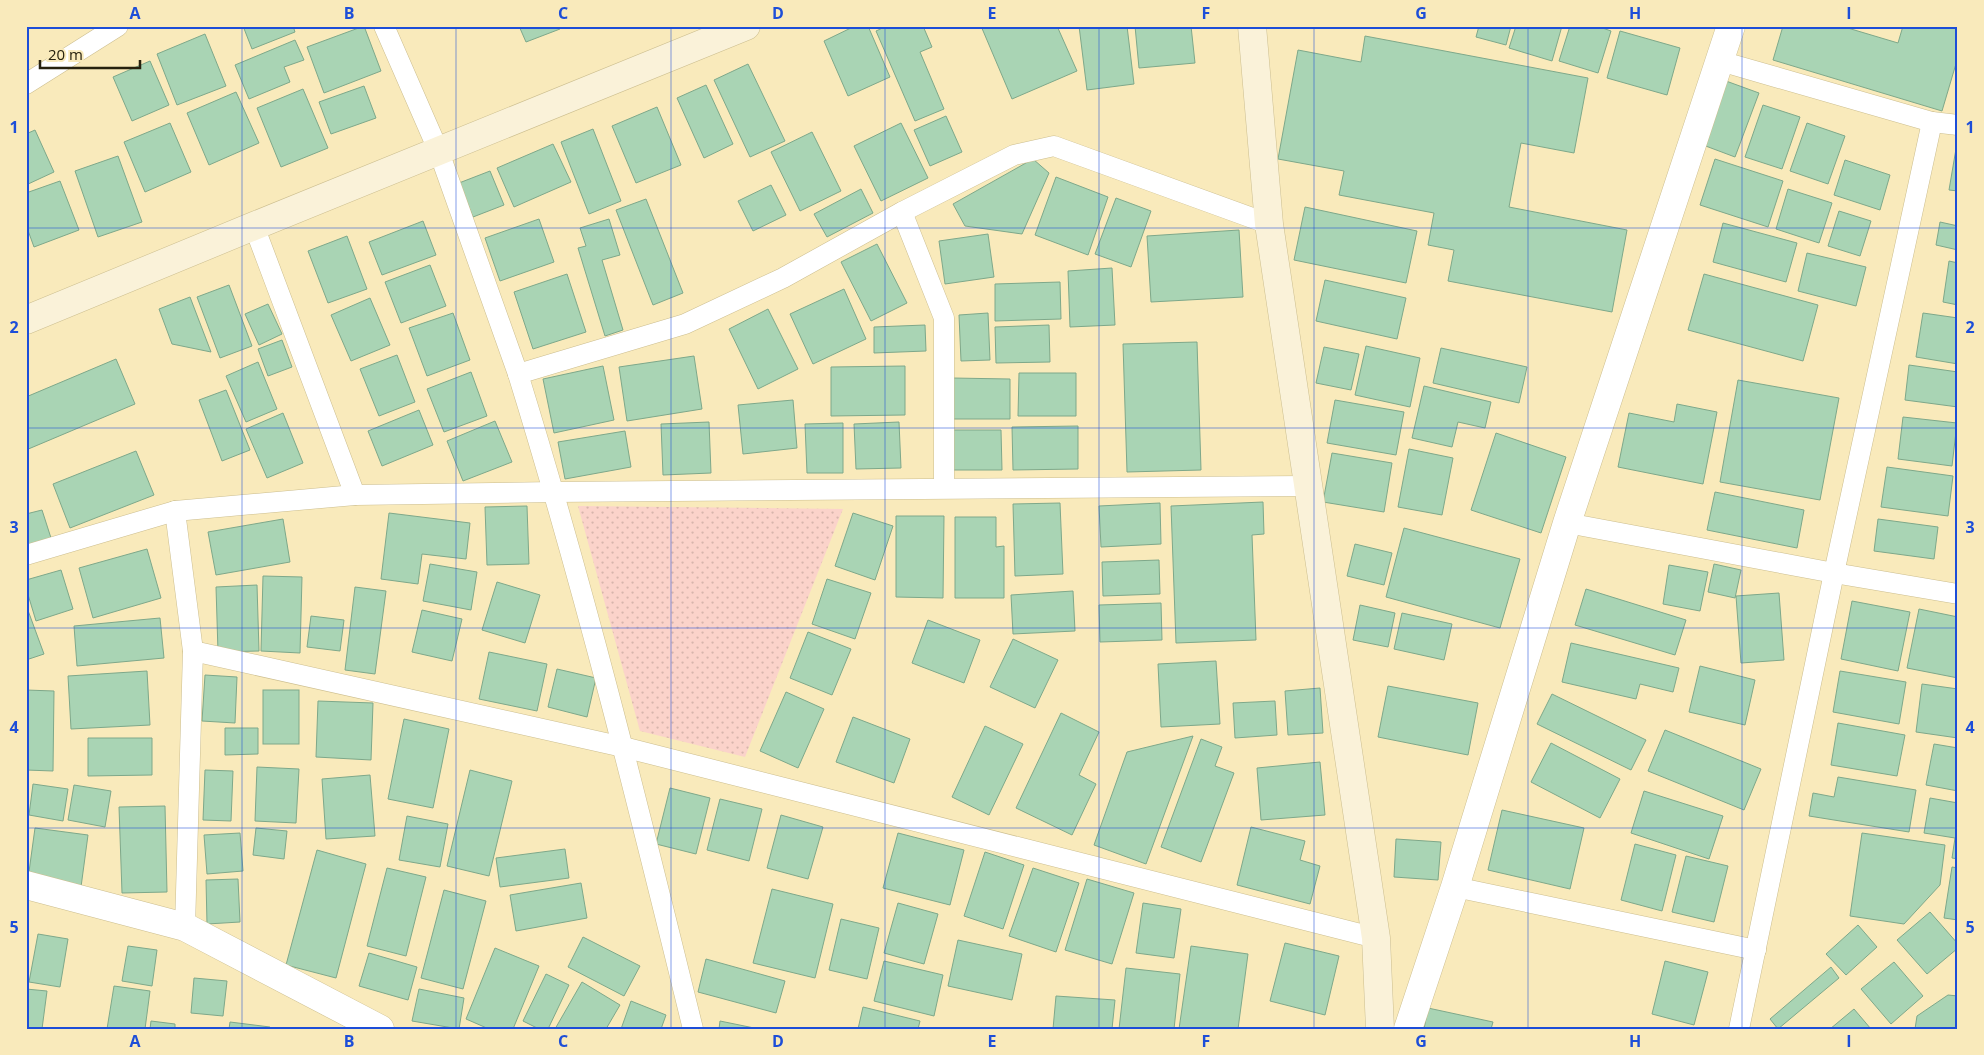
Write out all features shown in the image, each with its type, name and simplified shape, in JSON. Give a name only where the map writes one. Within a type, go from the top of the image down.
[{"type":"street","points":[[26,320],[746,26]]},
{"type":"street","points":[[1252,26],[1269,224],[1376,938],[1380,1029]]},
{"type":"street","points":[[1408,1029],[1455,887],[1567,523],[1731,26]]},
{"type":"street","points":[[26,885],[185,927],[380,1029]]},
{"type":"lane","points":[[26,84],[118,26]]},
{"type":"lane","points":[[384,26],[439,152],[518,374],[554,492],[624,747],[693,1029]]},
{"type":"lane","points":[[1720,61],[1932,122],[1958,125]]},
{"type":"lane","points":[[1739,1029],[1834,573],[1932,122]]},
{"type":"lane","points":[[518,374],[685,324],[783,278],[902,212],[1014,155],[1054,146],[1269,224]]},
{"type":"lane","points":[[902,212],[944,318],[944,488]]},
{"type":"lane","points":[[254,226],[355,495]]},
{"type":"lane","points":[[26,555],[175,511],[355,495],[1307,486]]},
{"type":"lane","points":[[175,511],[193,651],[185,927]]},
{"type":"lane","points":[[1567,523],[1958,594]]},
{"type":"lane","points":[[193,651],[624,747],[1376,938]]},
{"type":"lane","points":[[1455,887],[1756,950]]},
{"type":"shaded area","points":[[578,506],[843,509],[745,757],[640,731]]},
{"type":"building","points":[[243,26],[293,26],[295,32],[252,49]]},
{"type":"building","points":[[364,26],[381,71],[324,93],[307,47]]},
{"type":"building","points":[[519,26],[559,26],[560,29],[526,42]]},
{"type":"building","points":[[855,26],[868,26],[890,77],[848,96],[824,41]]},
{"type":"building","points":[[887,26],[923,26],[932,47],[920,52],[944,109],[915,121],[876,31]]},
{"type":"building","points":[[981,26],[1057,26],[1077,71],[1012,99]]},
{"type":"building","points":[[1079,26],[1127,26],[1134,84],[1087,90]]},
{"type":"building","points":[[1135,26],[1191,26],[1195,63],[1139,68]]},
{"type":"building","points":[[1479,26],[1511,26],[1506,45],[1476,37]]},
{"type":"building","points":[[1516,26],[1562,26],[1552,61],[1509,48]]},
{"type":"building","points":[[1570,26],[1597,26],[1611,31],[1598,73],[1559,61]]},
{"type":"building","points":[[1783,26],[1841,26],[1898,43],[1903,26],[1958,26],[1958,57],[1942,111],[1773,60]]},
{"type":"building","points":[[1620,31],[1680,48],[1667,95],[1607,78]]},
{"type":"building","points":[[205,34],[226,86],[177,105],[157,54]]},
{"type":"building","points":[[1365,36],[1588,78],[1574,153],[1521,143],[1509,207],[1627,230],[1612,312],[1448,281],[1454,250],[1428,245],[1434,213],[1339,195],[1344,171],[1278,159],[1298,50],[1361,62]]},
{"type":"building","points":[[295,40],[304,60],[284,67],[290,82],[249,99],[235,65]]},
{"type":"building","points":[[150,61],[169,105],[132,121],[113,77]]},
{"type":"building","points":[[748,64],[785,141],[750,157],[714,80]]},
{"type":"building","points":[[1726,81],[1759,93],[1735,157],[1703,145]]},
{"type":"building","points":[[706,85],[733,144],[704,158],[677,98]]},
{"type":"building","points":[[364,86],[376,118],[331,134],[319,102]]},
{"type":"building","points":[[303,89],[328,148],[281,167],[257,108]]},
{"type":"building","points":[[236,92],[259,143],[209,165],[187,113]]},
{"type":"building","points":[[1763,105],[1800,117],[1782,169],[1745,157]]},
{"type":"building","points":[[657,107],[681,165],[636,183],[612,126]]},
{"type":"building","points":[[946,116],[962,152],[930,166],[914,130]]},
{"type":"building","points":[[170,123],[191,172],[145,192],[124,142]]},
{"type":"building","points":[[901,123],[928,178],[881,201],[854,146]]},
{"type":"building","points":[[1807,123],[1845,136],[1828,184],[1790,171]]},
{"type":"building","points":[[593,129],[621,201],[589,214],[561,142]]},
{"type":"building","points":[[35,130],[54,172],[26,185],[26,134]]},
{"type":"building","points":[[812,132],[841,191],[800,211],[771,152]]},
{"type":"building","points":[[1958,143],[1958,191],[1949,190]]},
{"type":"building","points":[[553,144],[571,182],[514,207],[497,168]]},
{"type":"building","points":[[118,156],[142,222],[98,237],[75,171]]},
{"type":"building","points":[[1033,159],[1049,173],[1022,234],[965,226],[953,204]]},
{"type":"building","points":[[1715,159],[1783,181],[1768,227],[1700,205]]},
{"type":"building","points":[[1845,160],[1890,175],[1880,210],[1834,195]]},
{"type":"building","points":[[490,171],[504,205],[473,217],[459,183]]},
{"type":"building","points":[[1056,177],[1108,197],[1088,255],[1035,235]]},
{"type":"building","points":[[60,181],[79,230],[34,247],[26,225],[26,193]]},
{"type":"building","points":[[771,185],[786,215],[753,231],[738,201]]},
{"type":"building","points":[[861,189],[873,213],[827,237],[814,214]]},
{"type":"building","points":[[1788,189],[1832,203],[1819,243],[1776,229]]},
{"type":"building","points":[[1116,198],[1151,211],[1131,267],[1095,254]]},
{"type":"building","points":[[646,199],[683,293],[653,305],[616,210]]},
{"type":"building","points":[[1305,207],[1417,231],[1406,283],[1294,260]]},
{"type":"building","points":[[1839,211],[1871,221],[1860,256],[1828,246]]},
{"type":"building","points":[[539,219],[554,262],[500,281],[485,238]]},
{"type":"building","points":[[609,219],[620,255],[602,260],[623,330],[605,336],[578,248],[586,246],[580,228]]},
{"type":"building","points":[[423,221],[436,255],[382,275],[369,242]]},
{"type":"building","points":[[1940,222],[1958,226],[1958,250],[1936,245]]},
{"type":"building","points":[[1723,223],[1797,243],[1786,282],[1713,262]]},
{"type":"building","points":[[1239,230],[1243,297],[1151,302],[1147,236]]},
{"type":"building","points":[[988,234],[994,277],[945,284],[939,241]]},
{"type":"building","points":[[347,236],[367,289],[328,303],[308,251]]},
{"type":"building","points":[[877,244],[907,303],[871,321],[841,262]]},
{"type":"building","points":[[1807,253],[1866,267],[1856,306],[1798,291]]},
{"type":"building","points":[[1949,261],[1958,263],[1958,305],[1943,302]]},
{"type":"building","points":[[430,265],[446,306],[401,323],[385,282]]},
{"type":"building","points":[[1112,268],[1115,325],[1070,327],[1068,271]]},
{"type":"building","points":[[567,274],[586,332],[533,349],[514,292]]},
{"type":"building","points":[[1704,274],[1818,305],[1803,361],[1688,330]]},
{"type":"building","points":[[1325,280],[1406,298],[1397,339],[1316,321]]},
{"type":"building","points":[[1060,282],[1061,319],[995,321],[995,284]]},
{"type":"building","points":[[229,285],[252,346],[220,358],[197,297]]},
{"type":"building","points":[[844,289],[866,339],[813,364],[790,314]]},
{"type":"building","points":[[190,297],[211,352],[172,344],[159,309]]},
{"type":"building","points":[[370,298],[390,345],[351,361],[331,315]]},
{"type":"building","points":[[268,304],[282,334],[259,345],[245,314]]},
{"type":"building","points":[[768,309],[798,369],[758,389],[729,329]]},
{"type":"building","points":[[453,313],[470,360],[427,376],[409,328]]},
{"type":"building","points":[[988,313],[990,360],[961,361],[959,315]]},
{"type":"building","points":[[1923,313],[1958,318],[1958,364],[1916,357]]},
{"type":"building","points":[[925,325],[926,351],[874,353],[874,327]]},
{"type":"building","points":[[1049,325],[1050,362],[996,363],[995,327]]},
{"type":"building","points":[[282,340],[292,367],[268,376],[258,349]]},
{"type":"building","points":[[1197,342],[1201,470],[1127,472],[1123,344]]},
{"type":"building","points":[[1366,346],[1420,358],[1410,407],[1355,395]]},
{"type":"building","points":[[1324,347],[1359,354],[1351,390],[1316,383]]},
{"type":"building","points":[[1441,348],[1527,367],[1519,403],[1433,383]]},
{"type":"building","points":[[397,355],[415,402],[379,416],[360,369]]},
{"type":"building","points":[[694,356],[702,409],[627,421],[619,367]]},
{"type":"building","points":[[116,359],[135,404],[26,450],[26,397]]},
{"type":"building","points":[[258,362],[277,409],[246,422],[226,376]]},
{"type":"building","points":[[1909,365],[1958,372],[1958,407],[1905,400]]},
{"type":"building","points":[[603,366],[614,420],[554,433],[543,379]]},
{"type":"building","points":[[905,366],[905,415],[831,416],[831,367]]},
{"type":"building","points":[[471,372],[487,416],[444,432],[427,389]]},
{"type":"building","points":[[1019,373],[1076,373],[1076,416],[1018,416]]},
{"type":"building","points":[[952,378],[1010,379],[1010,419],[952,419]]},
{"type":"building","points":[[1738,380],[1839,398],[1820,500],[1720,482]]},
{"type":"building","points":[[1424,386],[1491,402],[1485,428],[1458,422],[1452,447],[1412,438]]},
{"type":"building","points":[[226,390],[250,450],[222,461],[199,400]]},
{"type":"building","points":[[793,400],[797,448],[743,454],[738,405]]},
{"type":"building","points":[[1335,400],[1404,412],[1396,455],[1327,443]]},
{"type":"building","points":[[1677,404],[1717,412],[1703,484],[1618,467],[1629,413],[1674,422]]},
{"type":"building","points":[[419,410],[433,445],[382,466],[368,431]]},
{"type":"building","points":[[283,413],[303,463],[267,478],[246,429]]},
{"type":"building","points":[[1903,417],[1957,423],[1952,466],[1898,459]]},
{"type":"building","points":[[495,421],[512,462],[463,481],[447,441]]},
{"type":"building","points":[[709,422],[711,473],[663,475],[661,424]]},
{"type":"building","points":[[899,422],[901,468],[856,469],[854,424]]},
{"type":"building","points":[[843,423],[843,473],[807,473],[805,424]]},
{"type":"building","points":[[1078,426],[1078,469],[1013,470],[1012,427]]},
{"type":"building","points":[[952,430],[1001,430],[1002,470],[952,470]]},
{"type":"building","points":[[625,431],[631,467],[565,479],[558,442]]},
{"type":"building","points":[[1496,433],[1566,457],[1541,533],[1471,510]]},
{"type":"building","points":[[1409,449],[1453,458],[1442,515],[1398,507]]},
{"type":"building","points":[[136,451],[154,495],[70,528],[53,484]]},
{"type":"building","points":[[1332,453],[1392,463],[1384,512],[1323,502]]},
{"type":"building","points":[[1887,467],[1953,476],[1948,516],[1881,507]]},
{"type":"building","points":[[1715,492],[1804,510],[1797,548],[1707,530]]},
{"type":"building","points":[[1263,502],[1264,534],[1252,535],[1256,640],[1176,643],[1171,506]]},
{"type":"building","points":[[1060,503],[1063,574],[1015,576],[1013,504]]},
{"type":"building","points":[[1160,503],[1161,544],[1101,547],[1099,506]]},
{"type":"building","points":[[527,506],[529,564],[487,565],[485,507]]},
{"type":"building","points":[[42,510],[51,538],[26,545],[26,514]]},
{"type":"building","points":[[389,513],[470,523],[466,559],[422,554],[418,584],[381,579]]},
{"type":"building","points":[[853,513],[893,526],[875,580],[835,566]]},
{"type":"building","points":[[896,516],[944,516],[943,598],[896,597]]},
{"type":"building","points":[[955,517],[996,517],[996,547],[1004,546],[1004,598],[955,598]]},
{"type":"building","points":[[283,519],[290,562],[216,575],[208,532]]},
{"type":"building","points":[[1878,519],[1938,527],[1934,559],[1874,551]]},
{"type":"building","points":[[1404,528],[1520,559],[1500,628],[1386,597]]},
{"type":"building","points":[[1355,544],[1392,553],[1384,585],[1347,576]]},
{"type":"building","points":[[147,549],[161,598],[93,618],[79,568]]},
{"type":"building","points":[[1159,560],[1160,594],[1103,596],[1102,562]]},
{"type":"building","points":[[430,564],[477,572],[471,610],[423,601]]},
{"type":"building","points":[[1714,564],[1741,570],[1735,598],[1708,592]]},
{"type":"building","points":[[1669,565],[1708,572],[1700,611],[1663,604]]},
{"type":"building","points":[[61,570],[73,609],[36,621],[26,588],[26,580]]},
{"type":"building","points":[[263,576],[302,577],[300,653],[261,651]]},
{"type":"building","points":[[827,579],[871,593],[855,639],[812,624]]},
{"type":"building","points":[[497,582],[540,595],[525,643],[482,630]]},
{"type":"building","points":[[257,585],[259,651],[218,652],[216,587]]},
{"type":"building","points":[[355,587],[386,591],[375,674],[345,670]]},
{"type":"building","points":[[1586,589],[1686,620],[1675,655],[1575,625]]},
{"type":"building","points":[[1073,591],[1075,631],[1013,634],[1011,595]]},
{"type":"building","points":[[1779,593],[1784,660],[1741,663],[1736,596]]},
{"type":"building","points":[[1852,601],[1910,612],[1898,671],[1841,659]]},
{"type":"building","points":[[1161,603],[1162,640],[1100,642],[1099,605]]},
{"type":"building","points":[[26,605],[44,654],[26,660]]},
{"type":"building","points":[[1360,605],[1395,613],[1388,647],[1353,640]]},
{"type":"building","points":[[1919,609],[1958,617],[1958,678],[1907,668]]},
{"type":"building","points":[[422,610],[462,619],[452,661],[412,652]]},
{"type":"building","points":[[1402,613],[1452,624],[1444,660],[1394,649]]},
{"type":"building","points":[[311,616],[344,620],[340,651],[307,647]]},
{"type":"building","points":[[160,618],[164,658],[77,666],[74,626]]},
{"type":"building","points":[[928,620],[980,640],[964,683],[912,663]]},
{"type":"building","points":[[808,632],[851,649],[832,695],[790,678]]},
{"type":"building","points":[[1013,639],[1058,660],[1035,708],[990,687]]},
{"type":"building","points":[[1571,643],[1679,668],[1673,692],[1640,684],[1636,699],[1562,682]]},
{"type":"building","points":[[489,652],[547,664],[537,711],[479,699]]},
{"type":"building","points":[[1216,661],[1220,724],[1161,727],[1158,664]]},
{"type":"building","points":[[1700,666],[1755,680],[1745,725],[1689,712]]},
{"type":"building","points":[[557,669],[596,678],[587,717],[548,707]]},
{"type":"building","points":[[147,671],[150,725],[71,729],[68,676]]},
{"type":"building","points":[[1840,671],[1906,682],[1899,724],[1833,712]]},
{"type":"building","points":[[205,675],[237,677],[235,723],[202,721]]},
{"type":"building","points":[[1922,684],[1958,689],[1958,738],[1916,732]]},
{"type":"building","points":[[1388,686],[1478,703],[1468,755],[1378,737]]},
{"type":"building","points":[[1320,688],[1323,733],[1288,735],[1285,691]]},
{"type":"building","points":[[26,690],[54,691],[53,771],[26,770]]},
{"type":"building","points":[[263,690],[299,690],[299,744],[263,744]]},
{"type":"building","points":[[786,692],[824,709],[798,768],[760,751]]},
{"type":"building","points":[[1552,694],[1646,740],[1631,770],[1537,724]]},
{"type":"building","points":[[318,701],[373,703],[371,760],[316,757]]},
{"type":"building","points":[[1275,701],[1277,735],[1235,738],[1233,703]]},
{"type":"building","points":[[1061,713],[1099,732],[1079,775],[1096,784],[1072,835],[1016,808]]},
{"type":"building","points":[[853,717],[910,739],[894,783],[836,762]]},
{"type":"building","points":[[404,719],[449,729],[433,808],[388,799]]},
{"type":"building","points":[[1838,723],[1905,735],[1897,776],[1831,765]]},
{"type":"building","points":[[985,726],[1023,744],[989,815],[952,797]]},
{"type":"building","points":[[225,728],[258,728],[258,754],[225,755]]},
{"type":"building","points":[[1665,730],[1761,769],[1744,810],[1648,771]]},
{"type":"building","points":[[1193,736],[1146,864],[1094,845],[1127,752]]},
{"type":"building","points":[[88,738],[152,738],[152,775],[88,776]]},
{"type":"building","points":[[1201,739],[1222,747],[1215,766],[1234,773],[1201,862],[1161,847]]},
{"type":"building","points":[[1551,743],[1620,779],[1600,818],[1531,782]]},
{"type":"building","points":[[1934,744],[1958,748],[1958,791],[1926,785]]},
{"type":"building","points":[[1320,762],[1325,815],[1261,820],[1257,768]]},
{"type":"building","points":[[257,767],[299,769],[296,823],[255,821]]},
{"type":"building","points":[[205,770],[233,771],[231,821],[203,820]]},
{"type":"building","points":[[470,770],[512,781],[489,876],[447,866]]},
{"type":"building","points":[[370,775],[375,836],[326,839],[322,779]]},
{"type":"building","points":[[1838,777],[1916,790],[1909,832],[1809,816],[1813,793],[1834,797]]},
{"type":"building","points":[[33,784],[68,789],[63,821],[29,815]]},
{"type":"building","points":[[74,785],[111,791],[105,827],[68,820]]},
{"type":"building","points":[[670,788],[710,798],[696,854],[656,844]]},
{"type":"building","points":[[1644,791],[1723,816],[1709,859],[1631,833]]},
{"type":"building","points":[[1930,798],[1958,803],[1958,859],[1952,858],[1955,838],[1924,833]]},
{"type":"building","points":[[720,799],[762,809],[749,861],[707,850]]},
{"type":"building","points":[[165,806],[167,892],[122,893],[119,807]]},
{"type":"building","points":[[1502,810],[1584,828],[1570,889],[1488,870]]},
{"type":"building","points":[[781,815],[823,827],[808,879],[767,868]]},
{"type":"building","points":[[407,816],[448,824],[440,867],[399,860]]},
{"type":"building","points":[[1251,827],[1305,841],[1300,860],[1320,866],[1310,904],[1237,885]]},
{"type":"building","points":[[35,828],[88,835],[81,887],[28,879]]},
{"type":"building","points":[[256,828],[287,831],[284,859],[253,855]]},
{"type":"building","points":[[240,833],[243,871],[207,874],[204,835]]},
{"type":"building","points":[[898,833],[964,850],[950,905],[883,888]]},
{"type":"building","points":[[1862,833],[1945,845],[1940,885],[1904,924],[1850,916]]},
{"type":"building","points":[[1396,839],[1441,842],[1438,880],[1394,877]]},
{"type":"building","points":[[1635,844],[1676,855],[1662,911],[1621,900]]},
{"type":"building","points":[[565,849],[569,878],[500,887],[496,858]]},
{"type":"building","points":[[317,850],[366,864],[336,978],[286,965]]},
{"type":"building","points":[[985,852],[1024,865],[1003,929],[964,916]]},
{"type":"building","points":[[1686,856],[1728,866],[1714,922],[1672,912]]},
{"type":"building","points":[[1952,867],[1958,868],[1958,920],[1944,918]]},
{"type":"building","points":[[387,868],[426,877],[406,956],[367,946]]},
{"type":"building","points":[[1033,868],[1079,883],[1056,952],[1009,936]]},
{"type":"building","points":[[238,879],[240,922],[207,924],[206,880]]},
{"type":"building","points":[[1087,879],[1134,893],[1112,964],[1065,950]]},
{"type":"building","points":[[581,883],[587,918],[516,931],[510,895]]},
{"type":"building","points":[[772,889],[833,904],[815,978],[753,963]]},
{"type":"building","points":[[444,890],[486,901],[463,989],[421,978]]},
{"type":"building","points":[[898,903],[938,914],[924,964],[884,953]]},
{"type":"building","points":[[1143,903],[1181,909],[1174,958],[1136,953]]},
{"type":"building","points":[[1930,912],[1958,944],[1958,948],[1927,974],[1897,940]]},
{"type":"building","points":[[841,919],[879,928],[867,979],[829,970]]},
{"type":"building","points":[[1858,925],[1877,947],[1846,975],[1826,954]]},
{"type":"building","points":[[38,934],[68,939],[60,987],[29,982]]},
{"type":"building","points":[[583,937],[640,966],[624,996],[568,967]]},
{"type":"building","points":[[958,940],[1022,954],[1012,1000],[948,986]]},
{"type":"building","points":[[1285,943],[1339,956],[1325,1015],[1270,1001]]},
{"type":"building","points":[[128,946],[157,950],[152,986],[122,981]]},
{"type":"building","points":[[1191,946],[1248,954],[1238,1029],[1179,1029]]},
{"type":"building","points":[[495,948],[539,966],[513,1029],[489,1029],[466,1019]]},
{"type":"building","points":[[369,953],[417,967],[408,1000],[359,986]]},
{"type":"building","points":[[706,959],[785,981],[776,1013],[698,992]]},
{"type":"building","points":[[884,961],[943,975],[934,1016],[874,1001]]},
{"type":"building","points":[[1665,961],[1708,972],[1694,1025],[1652,1014]]},
{"type":"building","points":[[1894,962],[1923,996],[1891,1024],[1861,989]]},
{"type":"building","points":[[1831,967],[1839,978],[1778,1029],[1770,1019]]},
{"type":"building","points":[[1126,968],[1180,974],[1174,1029],[1119,1029]]},
{"type":"building","points":[[546,974],[569,985],[548,1029],[539,1029],[523,1021]]},
{"type":"building","points":[[194,978],[227,981],[223,1016],[191,1013]]},
{"type":"building","points":[[582,982],[620,1005],[606,1029],[555,1029]]},
{"type":"building","points":[[114,986],[150,991],[145,1029],[107,1029]]},
{"type":"building","points":[[26,989],[47,991],[42,1029],[26,1029]]},
{"type":"building","points":[[419,989],[464,998],[459,1029],[412,1021]]},
{"type":"building","points":[[1948,995],[1958,996],[1958,1029],[1915,1029],[1917,1016]]},
{"type":"building","points":[[1056,996],[1115,1000],[1112,1029],[1053,1029]]},
{"type":"building","points":[[631,1001],[666,1015],[661,1029],[621,1029]]},
{"type":"building","points":[[863,1007],[920,1021],[918,1029],[858,1029]]},
{"type":"building","points":[[1428,1008],[1493,1022],[1491,1029],[1424,1029]]},
{"type":"building","points":[[1854,1009],[1871,1029],[1830,1029]]},
{"type":"building","points":[[151,1021],[175,1024],[175,1029],[150,1029]]},
{"type":"building","points":[[720,1021],[759,1029],[719,1029]]},
{"type":"building","points":[[230,1022],[270,1027],[270,1029],[229,1029]]}]
